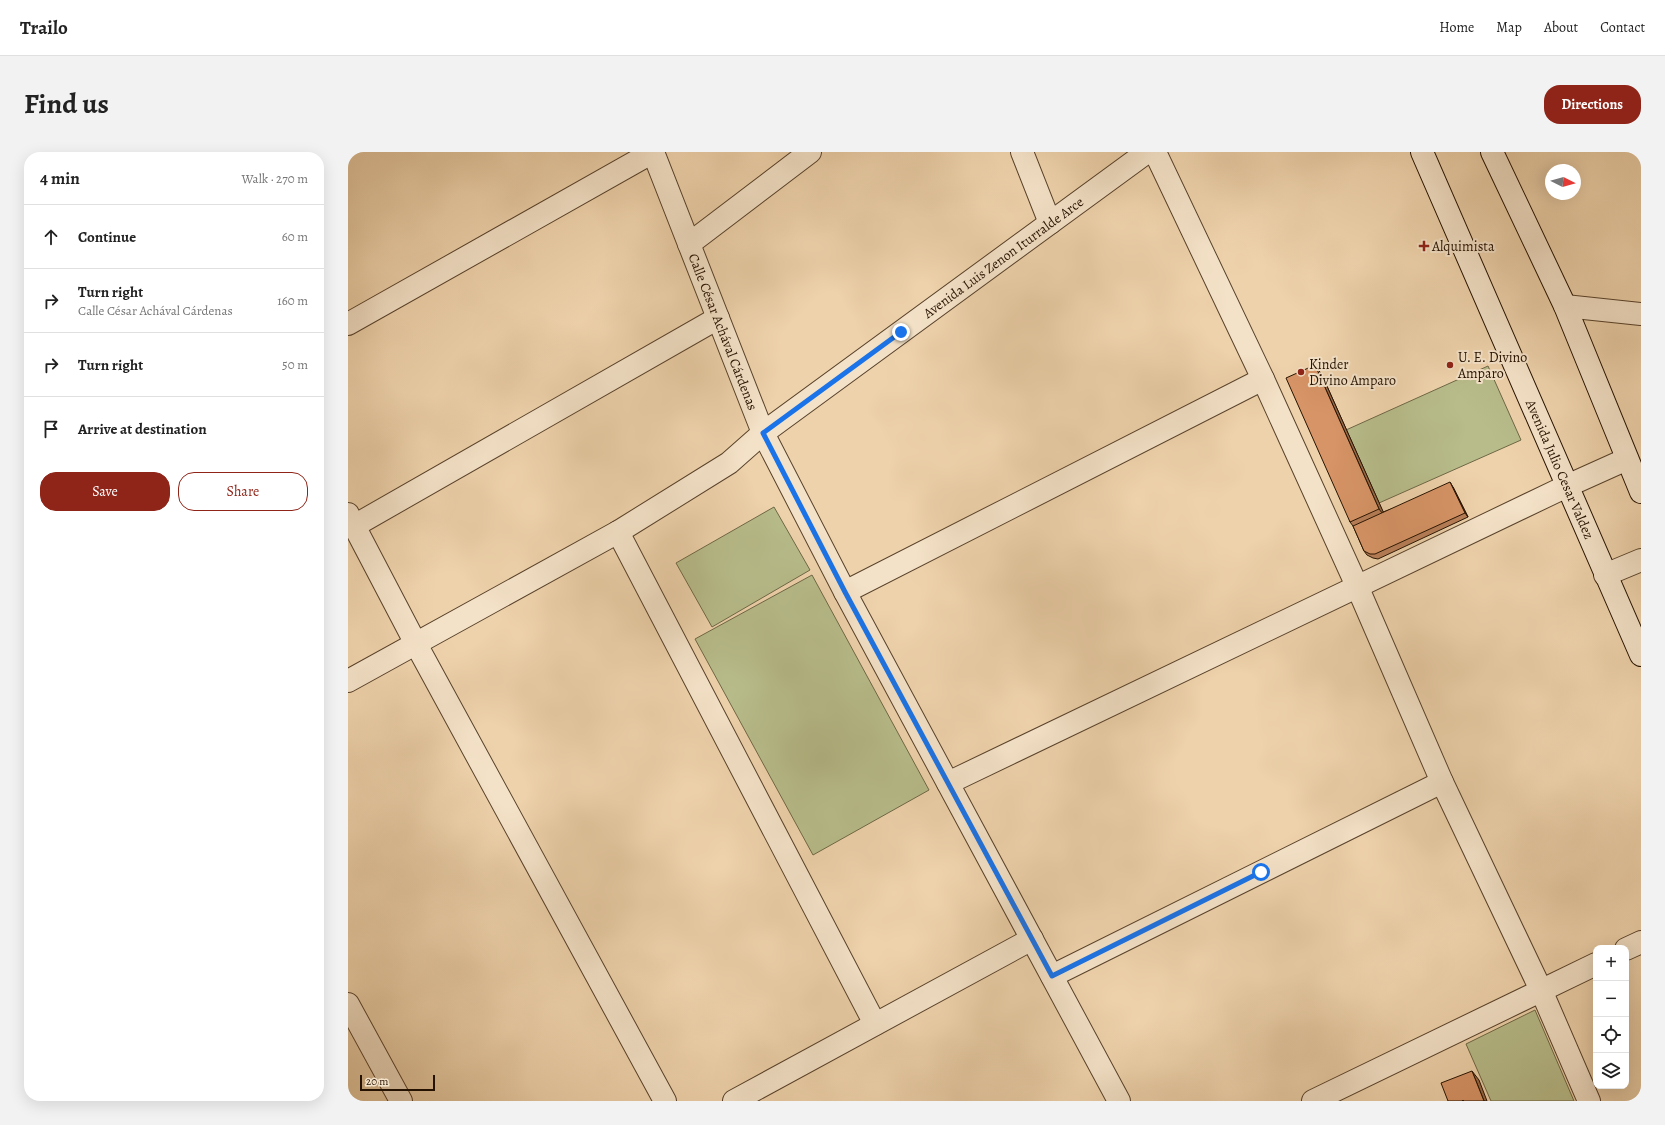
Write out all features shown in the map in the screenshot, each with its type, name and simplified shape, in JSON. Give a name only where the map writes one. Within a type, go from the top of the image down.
[{"type":"street","points":[[348,324],[653,152]]},
{"type":"street","name":"Calle César Achával Cárdenas","points":[[653,152],[763,433],[845,592],[1119,1101]]},
{"type":"street","points":[[689,244],[810,152]]},
{"type":"street","points":[[1022,152],[1050,223]]},
{"type":"street","name":"Avenida Luis Zenon Iturralde Arce","points":[[348,681],[618,532],[729,463],[763,433],[1147,152]]},
{"type":"street","points":[[1155,152],[1263,379],[1357,586],[1442,782],[1541,990],[1589,1101]]},
{"type":"street","name":"Avenida Julio Cesar Valdez","points":[[1422,152],[1641,655]]},
{"type":"street","points":[[1492,152],[1564,306],[1641,492]]},
{"type":"street","points":[[1564,306],[1641,314]]},
{"type":"street","points":[[665,1101],[416,644],[351,520],[718,318]]},
{"type":"street","points":[[845,592],[1263,379]]},
{"type":"street","points":[[948,784],[1357,586],[1627,459]]},
{"type":"street","points":[[618,532],[875,1024]]},
{"type":"street","points":[[1605,575],[1641,560]]},
{"type":"street","points":[[1052,976],[1442,782]]},
{"type":"street","points":[[734,1101],[1032,939]]},
{"type":"street","points":[[1629,948],[1641,942]]},
{"type":"street","points":[[1313,1101],[1593,965]]},
{"type":"street","points":[[348,1004],[396,1099]]},
{"type":"green space","points":[[1488,366],[1521,440],[1379,503],[1346,430]]},
{"type":"green space","points":[[774,507],[810,570],[712,627],[676,563]]},
{"type":"green space","points":[[812,575],[929,790],[813,855],[695,639]]},
{"type":"green space","points":[[1535,1010],[1574,1101],[1491,1101],[1466,1044]]},
{"type":"building","points":[[1315,365],[1379,509],[1350,522],[1286,378]]},
{"type":"building","points":[[1450,482],[1465,513],[1375,554],[1370,554],[1364,551],[1353,526]]},
{"type":"building","points":[[1472,1071],[1484,1101],[1448,1101],[1441,1083]]},
{"type":"place","name":"Alquimista","points":[[1424,246]]},
{"type":"place","name":"U. E. Divino Amparo","points":[[1450,365]]},
{"type":"place","name":"Kinder Divino Amparo","points":[[1301,372]]},
{"type":"route","points":[[901,332],[763,433],[845,592],[1052,976],[1261,872]]}]
